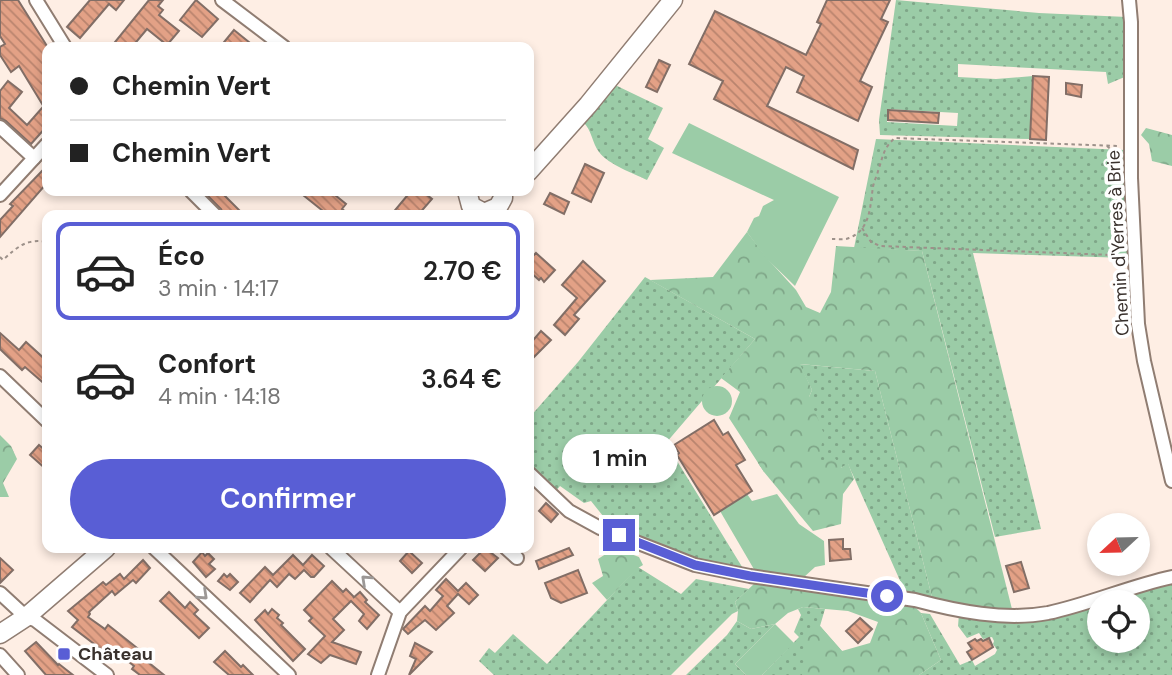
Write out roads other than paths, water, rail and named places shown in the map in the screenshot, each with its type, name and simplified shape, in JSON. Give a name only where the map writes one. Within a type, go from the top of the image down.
[{"type":"street","points":[[36,0],[62,42]]},
{"type":"street","points":[[222,0],[277,42]]},
{"type":"street","points":[[534,165],[588,105],[673,0]]},
{"type":"street","name":"Chemin d'Yerres à Brie","points":[[1129,0],[1138,324],[1172,481]]},
{"type":"street","points":[[0,127],[34,158]]},
{"type":"street","points":[[0,195],[42,149]]},
{"type":"street","points":[[196,196],[210,210]]},
{"type":"street","points":[[493,210],[498,207],[503,196]]},
{"type":"street","points":[[0,376],[42,416]]},
{"type":"street","points":[[534,478],[569,511],[600,528],[695,565],[750,576],[915,600],[940,607],[1017,615],[1048,612],[1172,577]]},
{"type":"street","points":[[0,634],[26,617],[100,553]]},
{"type":"street","points":[[159,553],[289,675]]},
{"type":"street","points":[[336,553],[400,612]]},
{"type":"street","points":[[378,675],[400,612],[456,553]]},
{"type":"street","points":[[512,553],[517,558]]},
{"type":"street","points":[[0,593],[26,617],[35,620],[107,675]]},
{"type":"street","points":[[0,655],[18,675]]},
{"type":"place","name":"Château","points":[[64,654]]}]
